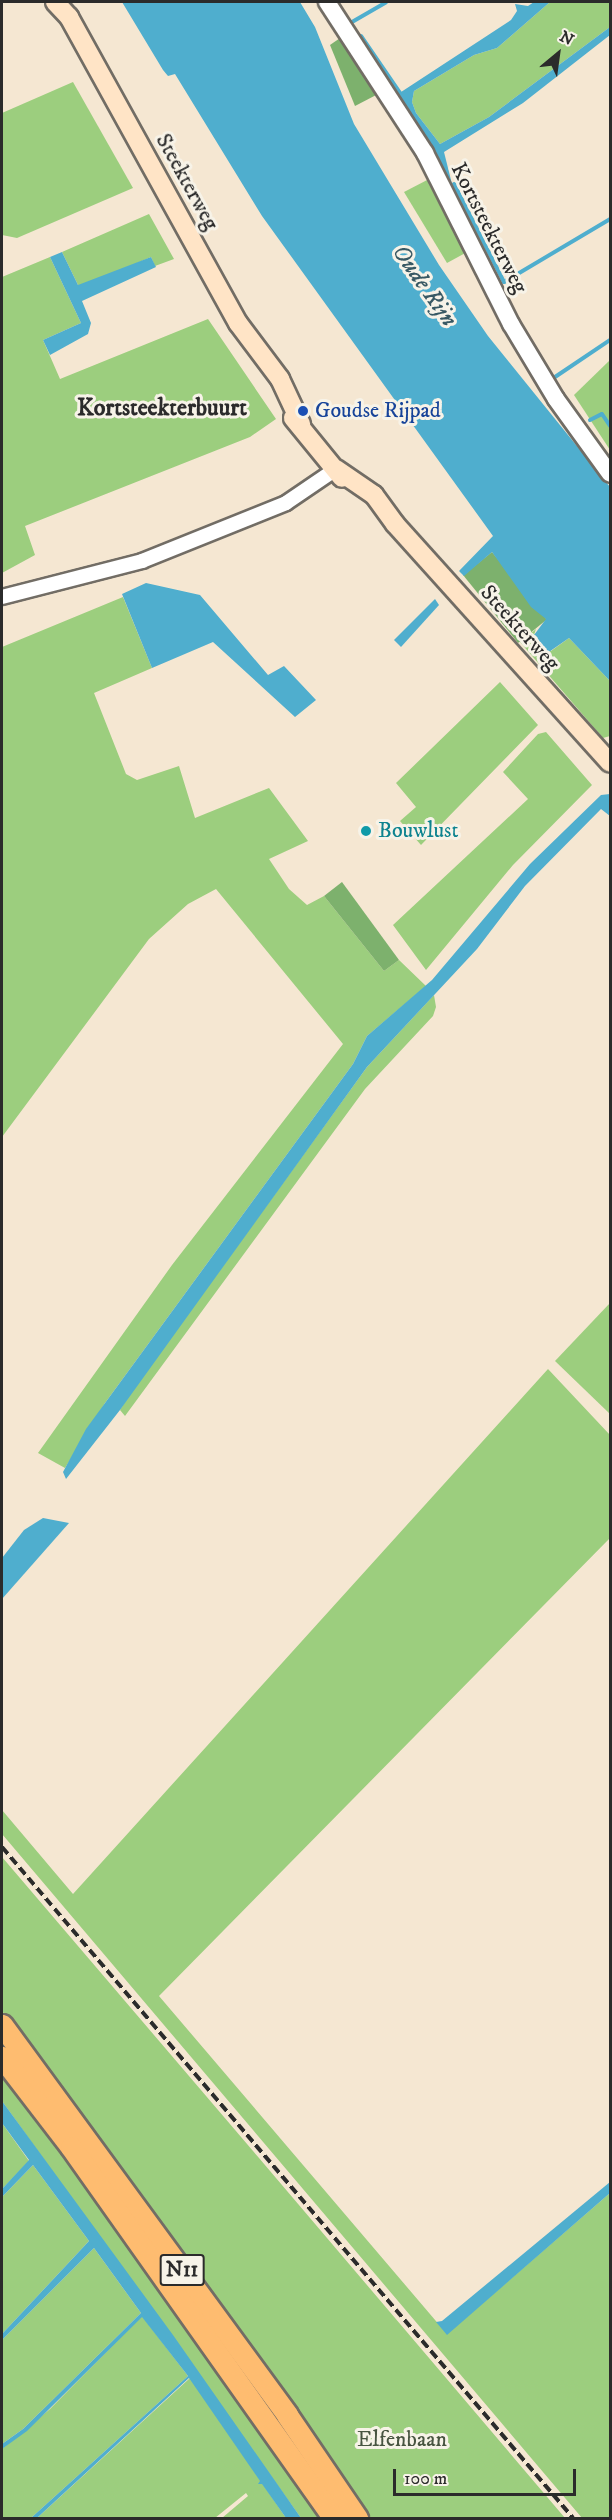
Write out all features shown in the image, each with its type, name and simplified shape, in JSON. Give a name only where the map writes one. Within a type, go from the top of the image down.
[{"type":"highway","name":"N11","points":[[2,2025],[287,2415],[357,2518]]},
{"type":"highway","name":"N11","points":[[2,2057],[71,2147],[334,2518]]},
{"type":"main road","name":"Steekterweg","points":[[55,2],[67,10],[238,323],[268,368],[280,379],[301,424],[363,502],[395,524],[610,764]]},
{"type":"street","name":"Kortsteekterweg","points":[[327,2],[425,153],[511,324],[550,390],[610,474]]},
{"type":"street","points":[[2,597],[142,561],[286,503],[336,469]]},
{"type":"green space","points":[[550,2],[610,2],[610,27],[489,117],[440,144],[416,113],[412,102],[414,91],[474,55],[497,48]]},
{"type":"green space","points":[[343,36],[380,93],[355,106],[330,45]]},
{"type":"green space","points":[[73,82],[133,188],[17,238],[2,235],[2,113]]},
{"type":"green space","points":[[431,178],[469,251],[447,263],[404,192]]},
{"type":"green space","points":[[149,214],[174,259],[155,266],[151,257],[84,286],[78,285],[62,252]]},
{"type":"green space","points":[[50,257],[81,323],[43,340],[60,379],[208,319],[276,419],[250,437],[25,526],[35,555],[2,573],[2,277]]},
{"type":"green space","points":[[610,360],[610,450],[574,395]]},
{"type":"green space","points":[[492,552],[547,620],[518,643],[463,575]]},
{"type":"green space","points":[[123,597],[152,668],[94,693],[126,774],[137,780],[179,766],[195,818],[269,788],[308,841],[269,859],[289,889],[307,905],[324,896],[384,971],[399,960],[426,986],[367,1036],[353,1064],[105,1403],[65,1468],[38,1453],[172,1265],[343,1044],[216,889],[188,904],[149,939],[2,1137],[2,647]]},
{"type":"green space","points":[[536,629],[534,635],[551,651],[569,638],[610,681],[610,736],[603,738],[520,642]]},
{"type":"green space","points":[[500,682],[538,725],[421,845],[400,821],[416,807],[396,783]]},
{"type":"green space","points":[[546,732],[592,785],[513,865],[426,970],[393,925],[528,799],[503,772],[538,734]]},
{"type":"green space","points":[[342,882],[399,960],[384,971],[324,896]]},
{"type":"green space","points":[[434,995],[436,1007],[433,1016],[365,1089],[125,1416],[120,1410],[128,1397],[367,1067]]},
{"type":"green space","points":[[610,1303],[610,1414],[555,1361]]},
{"type":"green space","points":[[548,1369],[610,1435],[610,1538],[159,1996],[447,2334],[610,2193],[610,2518],[582,2518],[2,1834],[2,1810],[73,1894]]},
{"type":"green space","name":"Elfenbaan","points":[[2,1857],[565,2518],[366,2518],[189,2262],[2,2011]]},
{"type":"green space","points":[[2,2071],[94,2195],[323,2518],[301,2518],[2,2101]]},
{"type":"green space","points":[[2,2123],[29,2161],[2,2189]]},
{"type":"green space","points":[[33,2165],[89,2241],[2,2334],[2,2197]]},
{"type":"green space","points":[[94,2248],[141,2313],[23,2429],[2,2444],[2,2340]]},
{"type":"green space","points":[[142,2316],[188,2376],[31,2518],[2,2518],[2,2449],[50,2409]]},
{"type":"green space","points":[[190,2378],[286,2518],[222,2518],[248,2496],[246,2493],[215,2518],[37,2518]]},
{"type":"water","name":"Oude Rijn","points":[[122,2],[300,2],[315,27],[354,124],[439,265],[488,336],[610,487],[610,681],[569,638],[546,654],[537,648],[534,635],[546,619],[531,607],[492,552],[464,576],[459,571],[493,536],[262,216],[175,74],[168,76],[163,70]]},
{"type":"water","points":[[534,2],[550,2],[497,48],[474,55],[414,91],[412,102],[416,113],[440,144],[489,117],[610,27],[610,35],[523,103],[444,152],[452,184],[398,94],[511,20],[517,11],[515,4],[528,6]]},
{"type":"water","points":[[62,252],[78,285],[151,257],[156,267],[82,301],[91,323],[88,334],[50,355],[43,340],[81,323],[50,257]]},
{"type":"water","points":[[146,583],[200,595],[268,675],[284,666],[316,700],[295,717],[213,642],[152,668],[122,594]]},
{"type":"water","points":[[435,599],[439,605],[401,647],[394,640]]},
{"type":"water","points":[[610,794],[610,816],[601,809],[525,886],[477,949],[367,1067],[120,1410],[66,1479],[63,1472],[86,1429],[353,1064],[367,1036],[432,980],[530,864],[601,795]]},
{"type":"water","points":[[43,1518],[69,1523],[2,1599],[2,1558],[24,1530]]},
{"type":"water","points":[[2,2101],[173,2335],[301,2518],[286,2518],[262,2484],[258,2484],[260,2481],[189,2378],[37,2518],[31,2518],[188,2376],[142,2317],[27,2431],[2,2449],[2,2444],[23,2429],[141,2313],[94,2248],[2,2340],[2,2334],[89,2241],[33,2165],[2,2197],[2,2189],[29,2160],[2,2123]]},
{"type":"water","points":[[610,2182],[610,2193],[447,2335],[436,2322],[442,2321]]},
{"type":"waterway","points":[[352,22],[386,2]]},
{"type":"waterway","points":[[361,36],[400,93]]},
{"type":"waterway","points":[[454,184],[504,282],[610,219]]},
{"type":"waterway","points":[[555,377],[610,340]]},
{"type":"waterway","points":[[590,420],[602,414],[610,426]]},
{"type":"railway","points":[[2,1847],[573,2518]]},
{"type":"place","name":"Goudse Rijpad","points":[[303,411]]},
{"type":"place","name":"Bouwlust","points":[[366,831]]},
{"type":"district","name":"Kortsteekterbuurt","points":[[162,409]]}]
